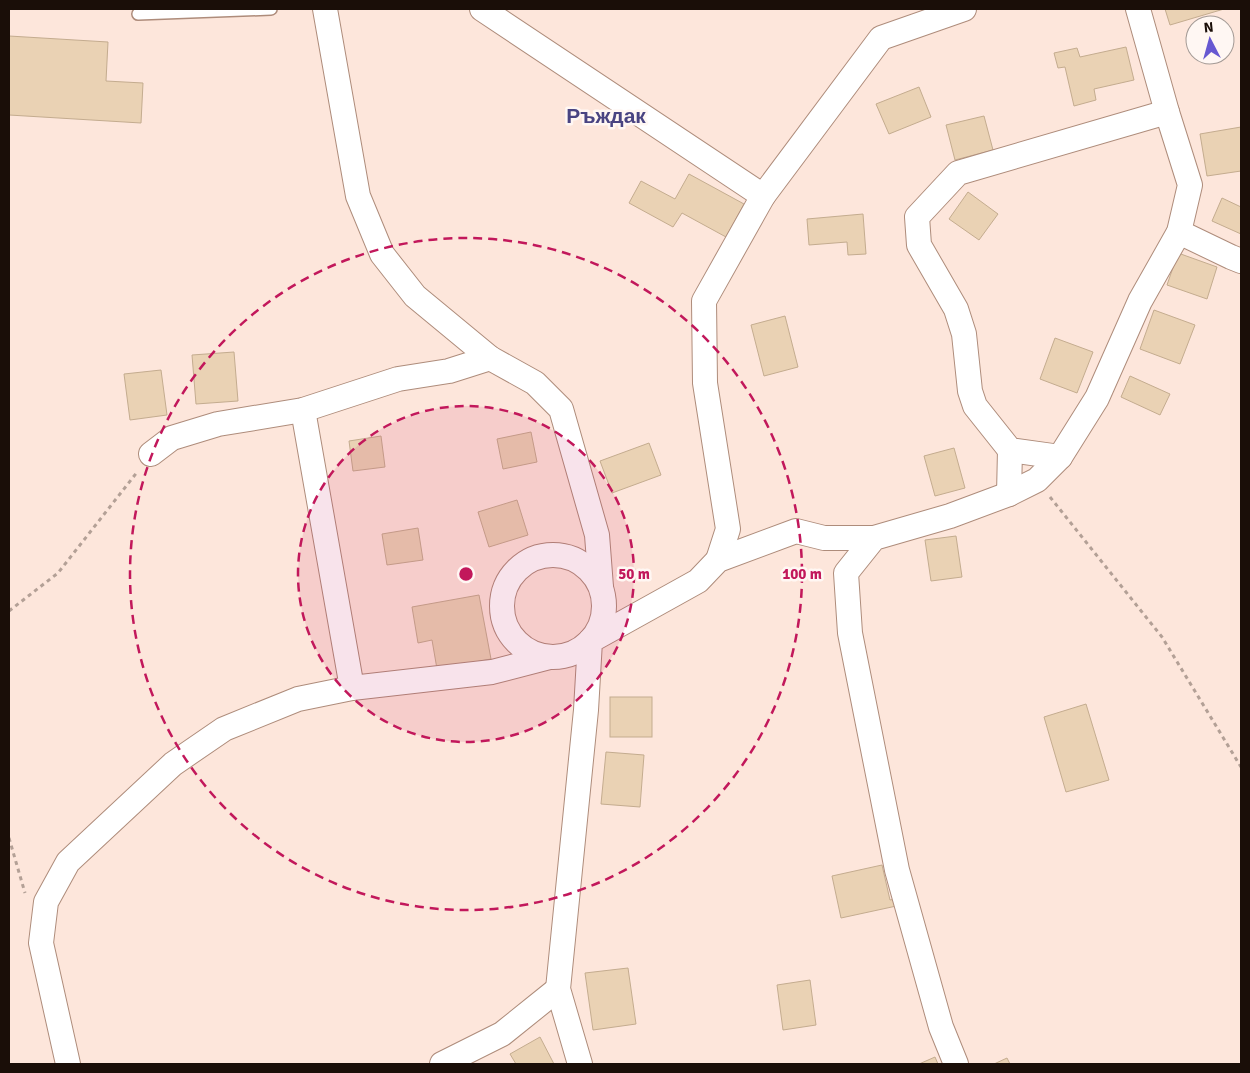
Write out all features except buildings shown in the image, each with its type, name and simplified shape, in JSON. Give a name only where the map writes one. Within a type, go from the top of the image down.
[{"type":"street","points":[[325,9],[358,196],[382,254],[415,296],[490,358],[535,383],[560,409],[597,536],[604,616],[599,630],[590,641],[586,710],[558,989],[580,1064]]},
{"type":"street","points":[[482,9],[763,196]]},
{"type":"street","points":[[68,1064],[41,943],[46,902],[68,862],[173,764],[224,729],[298,699],[352,688],[492,672],[550,657],[572,654],[590,641],[698,581],[718,560],[728,529],[706,383],[704,301],[763,196],[881,38],[964,9]]},
{"type":"street","points":[[718,560],[796,531],[824,538],[874,538],[950,516],[1008,494],[1037,480],[1060,458],[1097,398],[1140,301],[1179,232],[1190,185],[1138,9]]},
{"type":"street","points":[[1008,494],[1010,450],[976,406],[970,391],[964,334],[956,310],[920,244],[918,217],[958,173],[1167,112]]},
{"type":"street","points":[[1179,232],[1241,261]]},
{"type":"street","points":[[151,454],[172,438],[218,424],[303,410],[398,379],[449,371],[490,358]]},
{"type":"street","points":[[303,410],[352,688]]},
{"type":"street","points":[[1010,450],[1060,458]]},
{"type":"street","points":[[824,538],[846,573],[850,633],[898,870],[941,1027],[956,1064]]},
{"type":"street","points":[[846,573],[874,538]]},
{"type":"street","points":[[550,657],[534,654],[521,646],[510,635],[503,620],[501,605],[504,590],[511,575],[522,564],[536,557],[551,554],[567,556],[582,563],[593,573],[601,587]]},
{"type":"street","points":[[442,1064],[502,1034],[558,989]]},
{"type":"lane","points":[[138,14],[271,9]]},
{"type":"path","points":[[9,611],[58,573],[151,454]]},
{"type":"path","points":[[1037,480],[1162,637],[1241,768]]},
{"type":"district","name":"Ръждак","points":[[606,116]]}]
